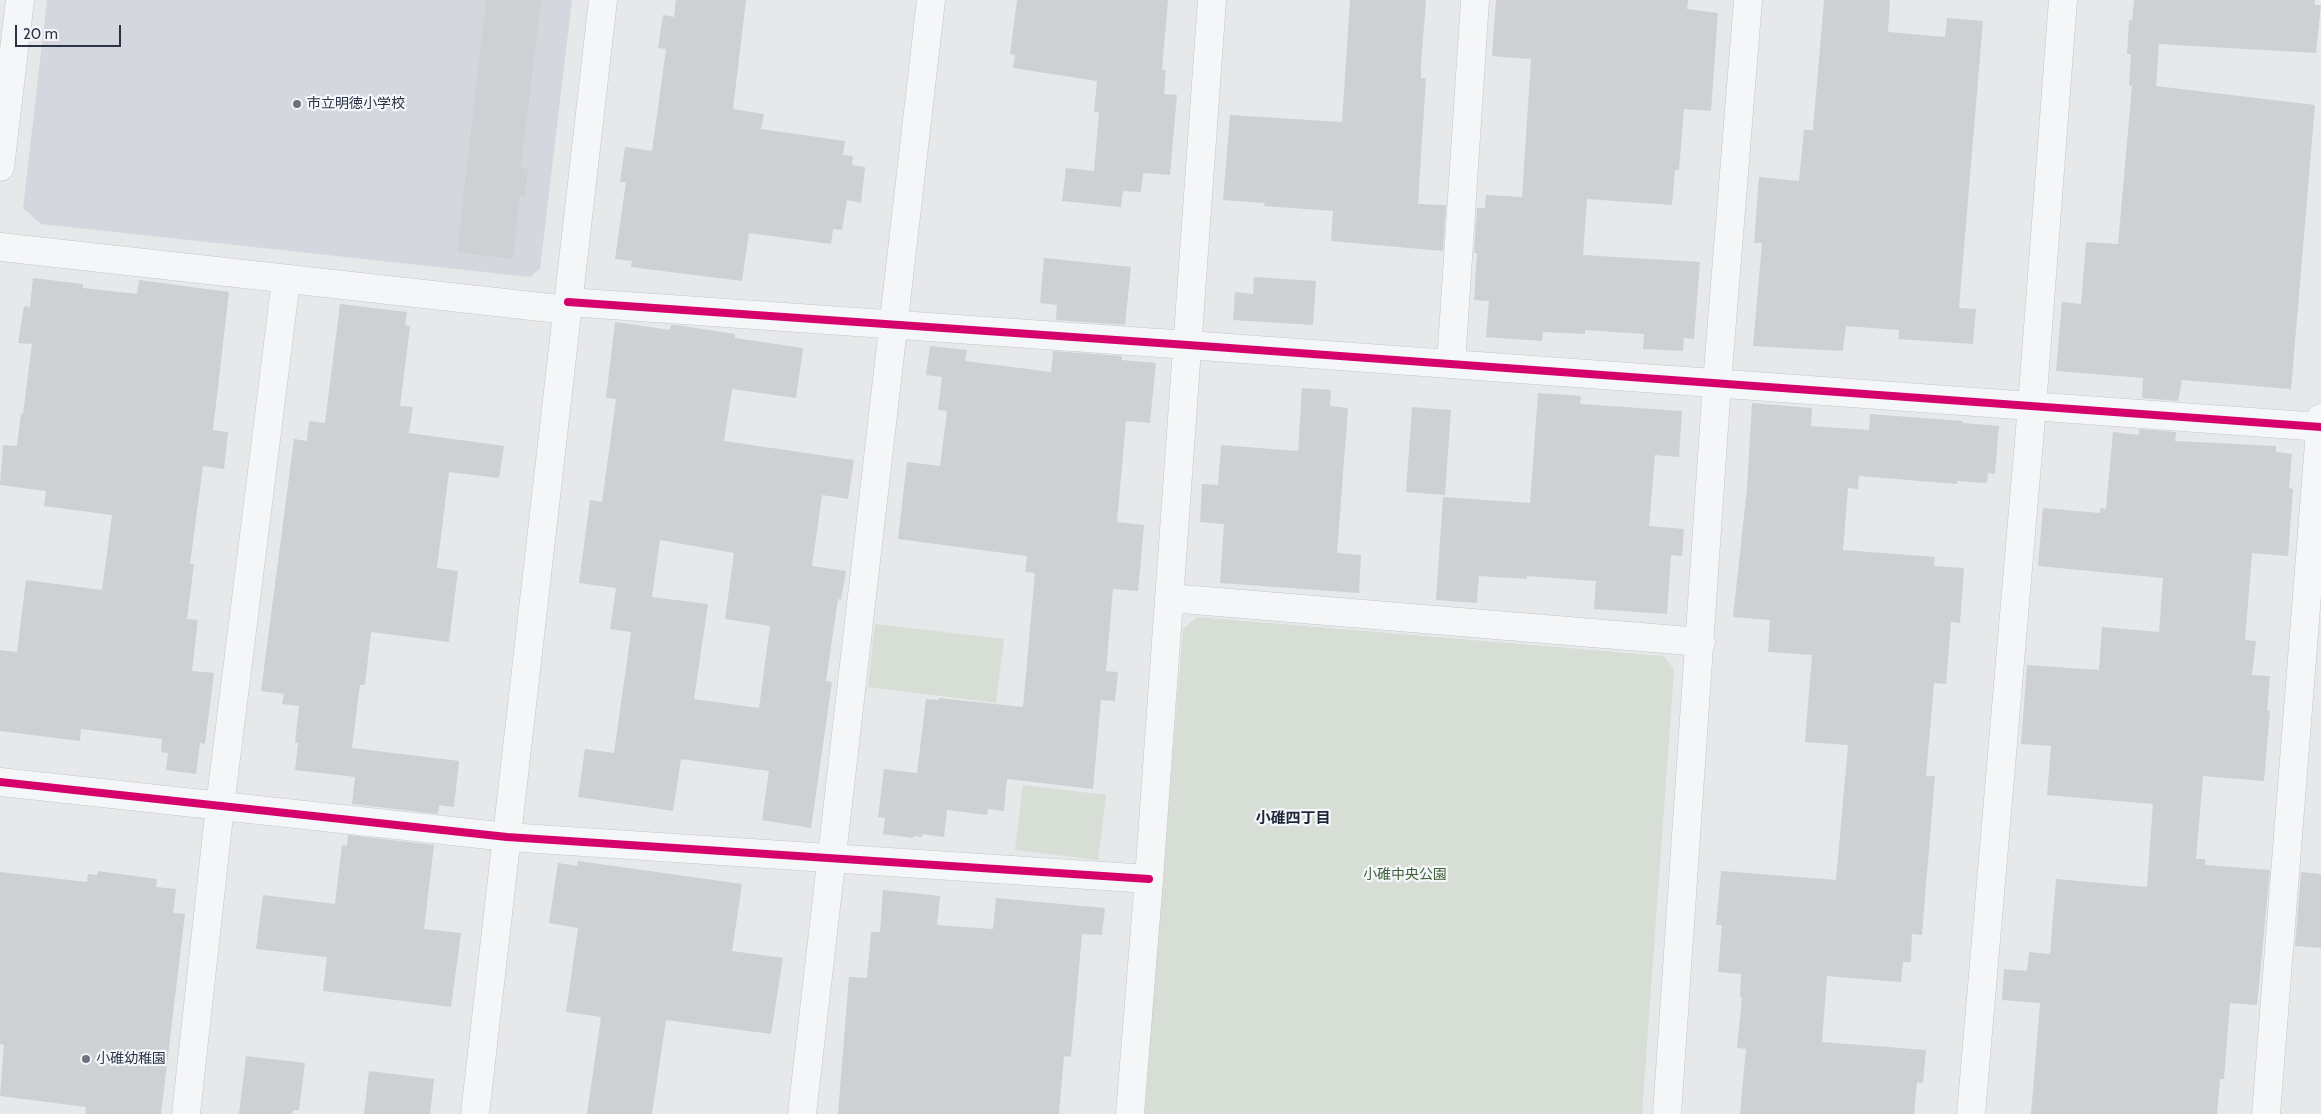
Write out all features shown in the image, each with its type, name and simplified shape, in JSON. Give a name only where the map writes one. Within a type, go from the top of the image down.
[{"type":"street","points":[[0,167],[20,0]]},
{"type":"street","points":[[475,1114],[603,0]]},
{"type":"street","points":[[802,1114],[931,0]]},
{"type":"street","points":[[1130,1114],[1170,598],[1212,0]]},
{"type":"street","points":[[1451,364],[1475,0]]},
{"type":"street","points":[[1667,1114],[1701,642],[1717,383],[1748,0]]},
{"type":"street","points":[[1971,1114],[2032,406],[2063,0]]},
{"type":"street","points":[[0,247],[286,280],[568,306],[1188,345],[2032,406],[2321,424],[2266,1114]]},
{"type":"street","points":[[186,1114],[220,806],[286,280]]},
{"type":"street","points":[[1170,598],[1701,642]]},
{"type":"street","points":[[0,782],[507,837],[1149,879]]},
{"type":"shaded area","name":"市立明徳小学校","points":[[47,0],[572,0],[540,269],[530,277],[41,224],[23,208]]},
{"type":"green space","name":"小碓中央公園","points":[[1197,617],[1663,656],[1674,669],[1642,1114],[1143,1114],[1183,629]]},
{"type":"green space","points":[[875,624],[1004,639],[996,703],[868,687]]},
{"type":"green space","points":[[1023,785],[1106,795],[1098,860],[1015,850]]},
{"type":"building","points":[[486,0],[541,0],[521,168],[528,169],[525,196],[520,196],[513,259],[457,252]]},
{"type":"building","points":[[676,0],[746,0],[733,109],[764,114],[761,129],[845,141],[843,155],[853,156],[852,165],[865,167],[861,203],[847,200],[842,230],[833,229],[831,244],[749,233],[742,281],[631,267],[632,261],[615,259],[626,182],[620,182],[625,147],[652,151],[666,49],[658,48],[663,15],[674,17]]},
{"type":"building","points":[[1017,0],[1168,0],[1162,70],[1166,70],[1164,94],[1177,95],[1170,175],[1143,173],[1141,192],[1123,191],[1121,207],[1062,201],[1066,168],[1094,171],[1099,112],[1094,112],[1097,81],[1013,68],[1015,55],[1010,54]]},
{"type":"building","points":[[1350,0],[1426,0],[1421,78],[1426,78],[1418,204],[1446,205],[1443,251],[1331,241],[1333,211],[1264,206],[1265,203],[1223,200],[1230,115],[1342,122]]},
{"type":"building","points":[[1496,0],[1688,0],[1687,9],[1718,13],[1711,111],[1684,109],[1679,170],[1675,170],[1672,205],[1587,199],[1583,255],[1700,262],[1694,339],[1684,338],[1683,351],[1643,349],[1644,334],[1585,330],[1585,334],[1543,332],[1542,341],[1486,337],[1489,301],[1474,300],[1477,253],[1474,253],[1477,208],[1485,208],[1486,195],[1522,197],[1531,59],[1492,56]]},
{"type":"building","points":[[1824,0],[1890,0],[1888,32],[1945,37],[1947,18],[1983,21],[1959,308],[1976,309],[1973,344],[1898,339],[1899,330],[1846,326],[1843,351],[1753,346],[1762,243],[1754,243],[1759,177],[1799,181],[1804,130],[1813,130]]},
{"type":"building","points":[[2134,0],[2315,0],[2315,5],[2321,5],[2316,53],[2159,44],[2156,86],[2315,105],[2291,389],[2182,380],[2178,401],[2142,398],[2143,378],[2056,371],[2062,302],[2081,304],[2086,242],[2118,244],[2132,86],[2129,85],[2131,54],[2127,54],[2129,20],[2132,20]]},
{"type":"building","points":[[1044,258],[1131,267],[1125,325],[1056,320],[1057,305],[1040,303]]},
{"type":"building","points":[[1254,277],[1316,281],[1313,325],[1233,320],[1235,292],[1253,294]]},
{"type":"building","points":[[33,278],[83,284],[83,288],[137,294],[139,280],[229,292],[213,430],[228,432],[224,469],[203,466],[190,564],[194,564],[187,619],[198,620],[192,671],[214,673],[205,744],[200,743],[196,774],[166,770],[168,753],[161,752],[162,739],[81,729],[80,741],[0,731],[0,650],[17,652],[26,580],[102,590],[112,515],[44,506],[46,491],[0,485],[3,445],[17,446],[21,414],[23,414],[32,344],[18,343],[24,306],[30,307]]},
{"type":"building","points":[[340,304],[407,312],[405,325],[410,326],[400,406],[413,407],[409,433],[504,446],[499,478],[449,472],[437,568],[458,571],[449,642],[371,632],[365,685],[360,685],[352,748],[459,761],[454,807],[439,805],[438,814],[352,804],[355,777],[295,770],[298,743],[295,743],[299,706],[282,704],[284,694],[261,691],[294,439],[307,441],[309,421],[325,423]]},
{"type":"building","points":[[615,322],[670,330],[671,325],[676,325],[735,334],[735,338],[803,348],[796,398],[732,389],[724,441],[854,460],[848,499],[822,495],[812,566],[846,571],[841,600],[838,599],[826,681],[832,682],[811,828],[762,820],[769,771],[681,759],[673,811],[578,797],[585,749],[614,753],[631,632],[610,629],[616,588],[579,583],[590,500],[602,502],[616,399],[606,398]],"holes":[[[660,540],[734,553],[725,619],[770,626],[759,708],[694,699],[708,604],[652,597]]]},
{"type":"building","points":[[930,346],[967,350],[965,361],[1051,372],[1053,351],[1122,356],[1122,360],[1156,363],[1150,423],[1126,421],[1117,522],[1144,525],[1138,591],[1113,589],[1106,671],[1118,672],[1115,701],[1101,700],[1093,789],[1007,779],[1004,811],[988,809],[987,815],[947,810],[944,837],[922,834],[922,837],[914,836],[913,838],[883,834],[885,818],[878,817],[884,769],[917,773],[926,699],[939,700],[939,698],[1023,707],[1035,573],[1025,572],[1027,556],[898,539],[907,462],[940,466],[947,411],[938,410],[942,377],[926,375]]},
{"type":"building","points":[[1302,388],[1331,390],[1330,406],[1348,408],[1337,553],[1361,555],[1359,593],[1220,583],[1224,524],[1200,522],[1202,484],[1218,485],[1221,445],[1298,451]]},
{"type":"building","points":[[1538,393],[1581,396],[1580,404],[1682,411],[1679,457],[1655,455],[1649,526],[1684,529],[1682,556],[1671,555],[1667,614],[1594,609],[1596,581],[1527,576],[1527,579],[1479,576],[1477,603],[1436,600],[1443,497],[1530,503]]},
{"type":"building","points":[[1752,403],[1812,408],[1811,426],[1869,430],[1870,414],[1962,421],[1962,423],[1999,426],[1995,474],[1988,473],[1987,483],[1957,481],[1957,484],[1859,476],[1858,489],[1848,488],[1843,550],[1935,557],[1934,566],[1964,568],[1960,623],[1951,622],[1946,684],[1934,683],[1926,776],[1935,776],[1922,935],[1912,934],[1911,962],[1903,962],[1901,982],[1827,976],[1822,1042],[1926,1050],[1923,1083],[1917,1082],[1914,1114],[1740,1114],[1746,1049],[1737,1048],[1742,997],[1740,997],[1741,974],[1718,972],[1722,925],[1716,925],[1721,871],[1836,880],[1848,745],[1805,742],[1812,655],[1768,652],[1770,620],[1733,617],[1747,488]]},
{"type":"building","points":[[1412,407],[1451,410],[1445,495],[1406,492]]},
{"type":"building","points":[[2139,429],[2176,432],[2175,441],[2276,446],[2276,452],[2292,454],[2289,488],[2293,489],[2288,556],[2252,553],[2245,640],[2256,641],[2252,675],[2270,676],[2267,710],[2270,711],[2264,781],[2203,776],[2196,859],[2205,859],[2205,865],[2270,870],[2257,1005],[2230,1003],[2224,1079],[2220,1079],[2217,1114],[2031,1114],[2040,1003],[2002,1000],[2004,969],[2027,971],[2029,952],[2050,954],[2056,879],[2147,887],[2153,804],[2047,795],[2051,746],[2021,744],[2027,665],[2099,670],[2102,627],[2159,632],[2163,578],[2038,566],[2043,508],[2100,513],[2100,508],[2106,509],[2113,432],[2139,435]]},
{"type":"building","points":[[348,835],[434,845],[424,929],[461,933],[451,1007],[323,991],[327,957],[256,949],[263,895],[335,904],[342,845],[347,846]]},
{"type":"building","points":[[578,861],[742,884],[732,951],[783,958],[771,1034],[666,1020],[652,1114],[587,1114],[601,1017],[566,1012],[578,928],[549,923],[558,863],[577,866]]},
{"type":"building","points":[[98,871],[157,879],[156,887],[176,889],[173,913],[185,914],[161,1114],[85,1114],[86,1107],[0,1096],[4,1045],[0,1044],[0,872],[87,882],[88,874],[97,875]]},
{"type":"building","points":[[2301,872],[2321,874],[2321,948],[2295,946]]},
{"type":"building","points":[[883,890],[940,896],[937,925],[993,929],[996,898],[1105,908],[1102,935],[1082,934],[1071,1057],[1064,1056],[1059,1114],[838,1114],[849,977],[867,978],[871,932],[880,932]]},
{"type":"building","points":[[246,1056],[305,1063],[299,1110],[293,1110],[292,1114],[239,1114]]},
{"type":"building","points":[[369,1071],[434,1079],[430,1114],[364,1114]]},
{"type":"cycle path","points":[[568,302],[2321,427]]},
{"type":"cycle path","points":[[0,782],[507,837],[1149,879]]},
{"type":"place","name":"市立明徳小学校","points":[[297,104]]},
{"type":"place","name":"小碓幼稚園","points":[[86,1059]]},
{"type":"district","name":"小碓四丁目","points":[[1293,819]]}]
